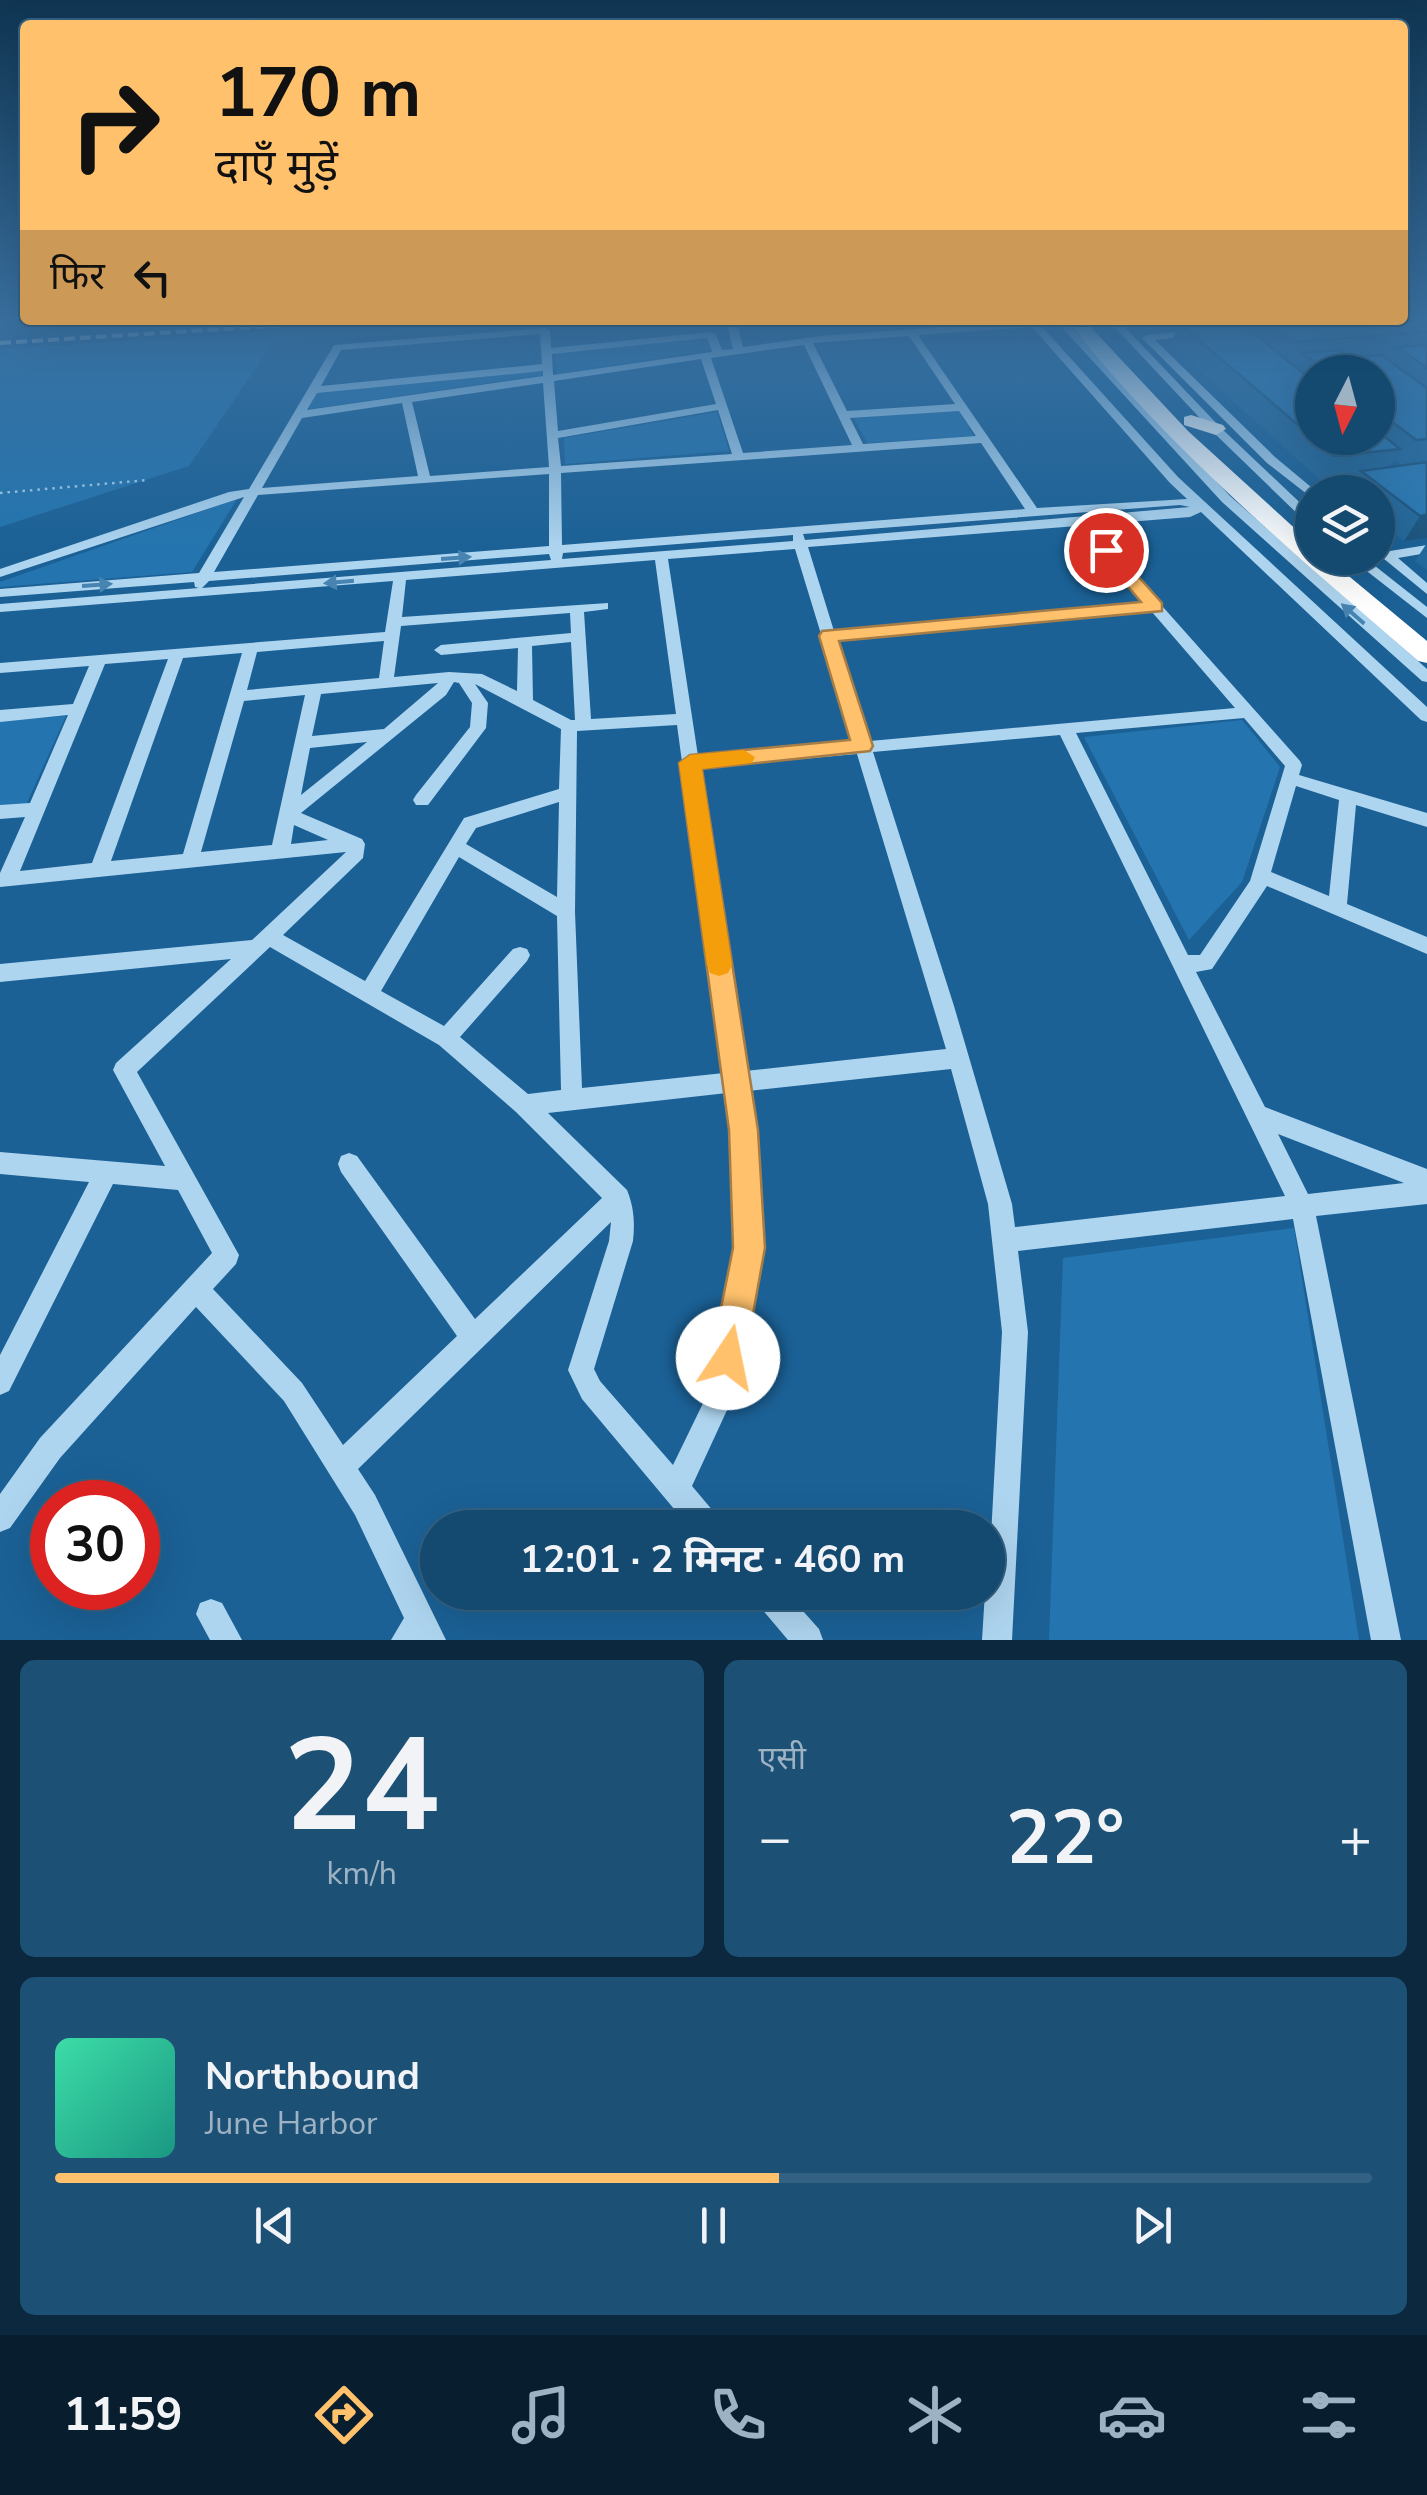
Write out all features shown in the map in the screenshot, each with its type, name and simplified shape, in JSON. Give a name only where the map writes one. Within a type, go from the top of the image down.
[{"type":"highway","points":[[1146,397],[1181,436],[1295,540]]},
{"type":"highway","points":[[1169,397],[1295,518]]},
{"type":"highway","points":[[1191,421],[1216,429]]},
{"type":"highway","points":[[1334,575],[1427,655]]},
{"type":"highway","points":[[1360,575],[1427,632]]},
{"type":"street","points":[[194,593],[308,397]]},
{"type":"street","points":[[298,415],[424,397]]},
{"type":"street","points":[[550,397],[556,470],[556,557]]},
{"type":"street","points":[[720,397],[739,456]]},
{"type":"street","points":[[834,397],[858,448]]},
{"type":"street","points":[[956,397],[1034,513]]},
{"type":"street","points":[[1101,397],[1201,506],[1427,716]]},
{"type":"street","points":[[1130,397],[1226,499],[1427,677]]},
{"type":"street","points":[[1185,397],[1295,504]]},
{"type":"street","points":[[1207,397],[1295,480]]},
{"type":"street","points":[[406,400],[425,479]]},
{"type":"street","points":[[553,435],[722,406]]},
{"type":"street","points":[[843,415],[963,407]]},
{"type":"street","points":[[0,573],[253,492],[984,439]]},
{"type":"street","points":[[1395,478],[1400,477]]},
{"type":"street","points":[[0,608],[400,577],[556,557],[660,556],[1034,513],[1180,501],[1201,506]]},
{"type":"street","points":[[0,593],[1081,522],[1190,513],[1201,506]]},
{"type":"street","points":[[1081,522],[1294,764],[1261,876],[1205,963],[1184,964]]},
{"type":"street","points":[[799,538],[1000,1204],[1015,1332],[997,1640]]},
{"type":"street","points":[[1395,551],[1427,549]]},
{"type":"street","points":[[660,556],[743,1130],[749,1248],[722,1394],[676,1489]]},
{"type":"street","points":[[1395,563],[1427,590]]},
{"type":"street","points":[[1378,575],[1427,614]]},
{"type":"street","points":[[386,682],[400,577]]},
{"type":"street","points":[[0,668],[251,648],[393,629],[444,618],[602,606]]},
{"type":"street","points":[[828,636],[1155,607]]},
{"type":"street","points":[[572,1100],[566,912],[568,794],[580,637],[577,608]]},
{"type":"street","points":[[422,800],[478,728],[480,704],[451,678],[442,650],[444,618]]},
{"type":"street","points":[[442,650],[580,637]]},
{"type":"street","points":[[525,642],[526,702]]},
{"type":"street","points":[[190,861],[251,648]]},
{"type":"street","points":[[100,870],[176,654]]},
{"type":"street","points":[[3,879],[99,660]]},
{"type":"street","points":[[288,815],[451,678]]},
{"type":"street","points":[[238,696],[386,682],[482,678],[576,725],[684,718]]},
{"type":"street","points":[[280,852],[314,688]]},
{"type":"street","points":[[0,716],[78,709]]},
{"type":"street","points":[[690,763],[1247,712]]},
{"type":"street","points":[[1065,728],[1302,1206],[1386,1640]]},
{"type":"street","points":[[303,742],[387,734]]},
{"type":"street","points":[[1290,778],[1427,820]]},
{"type":"street","points":[[370,991],[470,823],[568,794]]},
{"type":"street","points":[[1338,909],[1348,796]]},
{"type":"street","points":[[0,812],[36,809]]},
{"type":"street","points":[[288,815],[356,844]]},
{"type":"street","points":[[3,879],[356,844]]},
{"type":"street","points":[[0,1518],[50,1448],[227,1255],[124,1070],[354,858],[356,844]]},
{"type":"street","points":[[456,847],[566,912]]},
{"type":"street","points":[[1261,876],[1427,944]]},
{"type":"street","points":[[0,973],[263,942],[370,991],[446,1038],[524,1105],[619,1198],[621,1241],[581,1370],[591,1390],[694,1510]]},
{"type":"street","points":[[446,1038],[520,955]]},
{"type":"street","points":[[524,1105],[958,1058]]},
{"type":"street","points":[[1257,1115],[1427,1179]]},
{"type":"street","points":[[350,1164],[472,1336]]},
{"type":"street","points":[[2,1165],[185,1180]]},
{"type":"street","points":[[0,1382],[107,1172]]},
{"type":"street","points":[[1004,1240],[1427,1192]]},
{"type":"street","points":[[340,1467],[619,1198]]},
{"type":"street","points":[[196,1289],[293,1392],[364,1505],[419,1634]]},
{"type":"street","points":[[782,1610],[808,1640]]},
{"type":"street","points":[[211,1614],[227,1640]]},
{"type":"path","points":[[0,493],[148,480]]},
{"type":"shaded area","points":[[0,397],[236,397],[189,466],[0,527]]},
{"type":"shaded area","points":[[314,397],[395,397],[309,409]]},
{"type":"shaded area","points":[[958,410],[974,436],[867,443],[854,418]]},
{"type":"shaded area","points":[[717,412],[729,451],[565,464],[564,438]]},
{"type":"shaded area","points":[[237,499],[192,572],[0,587],[0,582]]},
{"type":"shaded area","points":[[66,716],[26,805],[0,807],[0,721]]},
{"type":"shaded area","points":[[1242,720],[1280,767],[1242,882],[1189,940],[1084,737]]},
{"type":"shaded area","points":[[1294,1228],[1359,1640],[1049,1640],[1063,1258]]},
{"type":"building","points":[[1265,397],[1295,397],[1295,422]]},
{"type":"building","points":[[1395,397],[1427,397],[1427,439],[1416,440],[1395,424]]},
{"type":"building","points":[[1427,462],[1427,515],[1420,516],[1395,497],[1395,475],[1366,475],[1361,471]]},
{"type":"slow traffic","points":[[719,965],[690,763],[744,757]]},
{"type":"route","points":[[728,1358],[749,1248],[743,1130],[690,763],[862,746],[828,636],[1155,607],[1106,550]]}]
